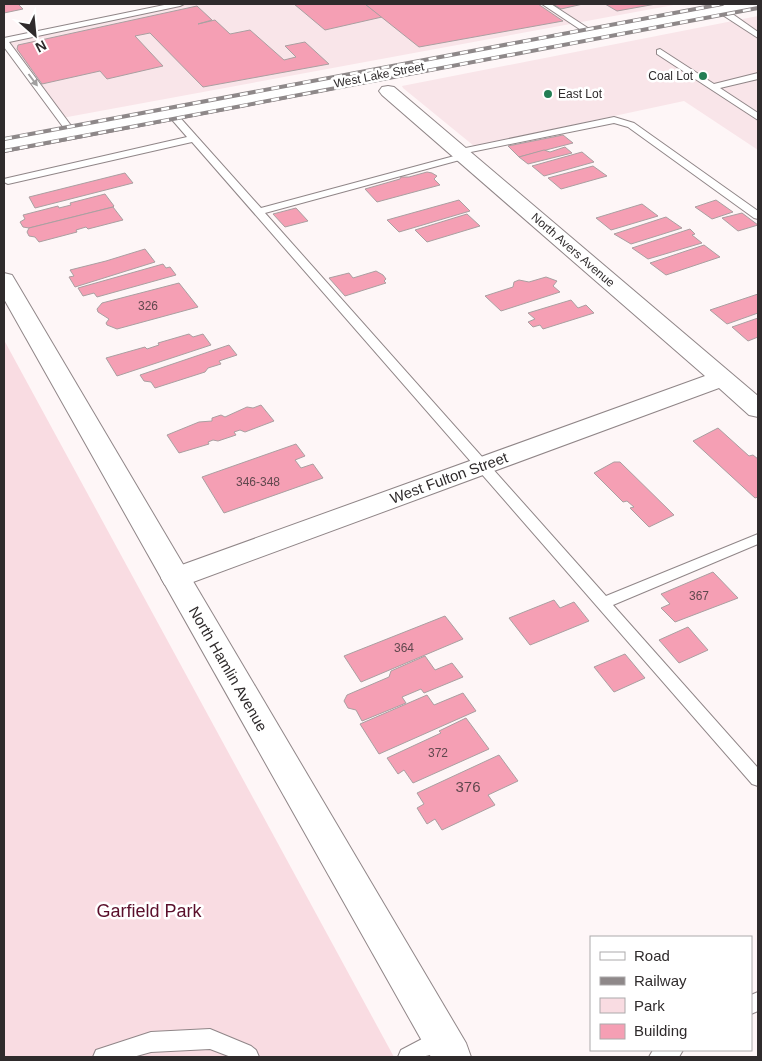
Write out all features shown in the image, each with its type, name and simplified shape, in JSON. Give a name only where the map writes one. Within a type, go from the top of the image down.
[{"type":"street","name":"West Lake Street","points":[[390,82],[592,34],[754,4]]},
{"type":"street","name":"West Lake Street","points":[[4,146],[354,80]]},
{"type":"street","name":"North Avers Avenue","points":[[354,80],[390,82],[461,154],[758,409]]},
{"type":"street","name":"North Hamlin Avenue","points":[[4,280],[447,1048]]},
{"type":"street","name":"West Fulton Street","points":[[175,578],[723,378]]},
{"type":"lane","points":[[72,133],[4,40],[180,4]]},
{"type":"lane","points":[[546,4],[592,34]]},
{"type":"lane","points":[[721,10],[758,36]]},
{"type":"lane","points":[[660,52],[758,117]]},
{"type":"lane","points":[[713,87],[758,76]]},
{"type":"lane","points":[[172,114],[758,779]]},
{"type":"lane","points":[[258,212],[461,154],[600,122],[623,122],[631,125],[758,216]]},
{"type":"lane","points":[[8,181],[193,139]]},
{"type":"lane","points":[[604,603],[758,539]]},
{"type":"lane","points":[[103,1057],[151,1042],[210,1040],[244,1053],[249,1057]]},
{"type":"lane","points":[[408,1057],[447,1048]]},
{"type":"lane","points":[[659,1057],[670,1051]]},
{"type":"shaded area","points":[[180,4],[679,4],[62,118],[4,41]]},
{"type":"shaded area","points":[[758,16],[758,150],[684,101],[474,146],[402,86]]},
{"type":"green space","name":"Garfield Park","points":[[4,340],[394,1057],[4,1057]]},
{"type":"building","points":[[4,4],[18,4],[23,9],[4,13]]},
{"type":"building","points":[[294,4],[365,4],[382,17],[325,30]]},
{"type":"building","points":[[365,4],[538,4],[563,21],[419,47]]},
{"type":"building","points":[[553,4],[583,4],[561,9]]},
{"type":"building","points":[[605,4],[656,4],[617,11]]},
{"type":"building","points":[[197,6],[212,20],[198,24],[215,20],[230,34],[250,30],[284,60],[296,57],[285,46],[305,42],[329,64],[203,87],[150,33],[135,36],[163,66],[107,79],[100,71],[42,84],[17,49],[18,45]]},
{"type":"building","points":[[563,135],[573,143],[519,157],[508,146]]},
{"type":"building","points":[[565,147],[572,153],[528,164],[519,157],[544,150],[550,152]]},
{"type":"building","points":[[582,152],[594,162],[544,176],[532,166]]},
{"type":"building","points":[[593,166],[607,176],[561,189],[548,178]]},
{"type":"building","points":[[427,172],[437,176],[434,179],[440,185],[377,202],[365,189],[400,179],[401,177],[409,177]]},
{"type":"building","points":[[125,173],[133,183],[35,208],[29,197]]},
{"type":"building","points":[[105,194],[113,207],[29,228],[23,227],[20,222],[25,219],[23,215],[58,206],[59,208],[71,205],[70,203]]},
{"type":"building","points":[[459,200],[470,211],[399,232],[387,220]]},
{"type":"building","points":[[716,200],[733,212],[712,219],[695,207]]},
{"type":"building","points":[[642,204],[658,216],[611,230],[596,218]]},
{"type":"building","points":[[113,207],[123,220],[88,229],[86,227],[76,230],[77,232],[39,242],[35,237],[29,236],[27,232],[29,228]]},
{"type":"building","points":[[296,208],[308,221],[285,227],[273,214]]},
{"type":"building","points":[[742,213],[758,225],[738,231],[722,218]]},
{"type":"building","points":[[467,214],[480,226],[427,242],[415,230]]},
{"type":"building","points":[[666,217],[682,228],[631,244],[614,234]]},
{"type":"building","points":[[690,229],[695,234],[692,235],[702,243],[648,259],[632,248]]},
{"type":"building","points":[[704,245],[720,257],[666,275],[650,263]]},
{"type":"building","points":[[145,249],[155,262],[75,287],[69,277],[74,276],[70,270]]},
{"type":"building","points":[[163,264],[166,268],[170,267],[176,275],[97,297],[94,293],[83,296],[78,288]]},
{"type":"building","points":[[376,271],[383,275],[386,283],[345,296],[329,278],[349,273],[353,278]]},
{"type":"building","points":[[546,277],[557,281],[553,286],[560,292],[501,311],[485,296],[513,287],[514,282],[519,280],[529,282]]},
{"type":"building","points":[[179,283],[198,307],[117,329],[107,325],[106,323],[109,319],[98,312],[97,309],[102,303]]},
{"type":"building","points":[[758,294],[758,313],[727,324],[710,310]]},
{"type":"building","points":[[571,300],[578,308],[586,305],[594,313],[543,329],[540,325],[533,327],[528,322],[535,319],[528,313]]},
{"type":"building","points":[[758,318],[758,337],[748,341],[732,327]]},
{"type":"building","points":[[189,334],[193,337],[203,334],[211,345],[117,376],[106,358],[145,347],[147,349],[159,345],[158,343]]},
{"type":"building","points":[[229,345],[237,355],[219,361],[221,364],[208,368],[205,372],[155,388],[151,382],[144,381],[140,375]]},
{"type":"building","points":[[261,405],[274,421],[245,432],[240,430],[234,432],[236,435],[218,441],[213,440],[208,442],[209,444],[179,453],[167,435],[199,422],[212,421],[212,418],[221,415],[225,417],[247,407],[253,408]]},
{"type":"building","points":[[718,428],[749,456],[753,455],[758,459],[758,497],[755,498],[693,441]]},
{"type":"building","points":[[296,444],[305,456],[295,460],[301,468],[313,464],[323,478],[224,513],[202,477]]},
{"type":"building","points":[[614,462],[620,462],[674,515],[649,527],[630,508],[634,507],[627,501],[623,502],[594,473]]},
{"type":"building","points":[[713,572],[738,598],[675,622],[661,608],[670,604],[661,594]]},
{"type":"building","points":[[554,600],[560,608],[574,602],[589,621],[530,645],[509,618]]},
{"type":"building","points":[[445,616],[463,639],[361,682],[344,656]]},
{"type":"building","points":[[688,627],[708,650],[679,663],[659,640]]},
{"type":"building","points":[[625,654],[645,678],[614,692],[594,667]]},
{"type":"building","points":[[425,656],[435,670],[452,663],[463,677],[424,693],[421,689],[402,697],[406,703],[362,721],[356,710],[348,708],[344,701],[347,695],[389,677],[391,671]]},
{"type":"building","points":[[463,693],[476,711],[379,754],[360,724],[427,695],[434,705]]},
{"type":"building","points":[[466,718],[489,749],[413,783],[404,770],[398,774],[387,758],[441,733],[439,731]]},
{"type":"building","points":[[499,755],[518,781],[488,795],[495,805],[442,830],[435,819],[427,824],[417,808],[424,804],[417,793]]},
{"type":"railway","points":[[4,139],[722,4]]},
{"type":"railway","points":[[4,151],[758,8]]},
{"type":"place","name":"Coal Lot","points":[[703,76]]},
{"type":"place","name":"East Lot","points":[[548,94]]}]
